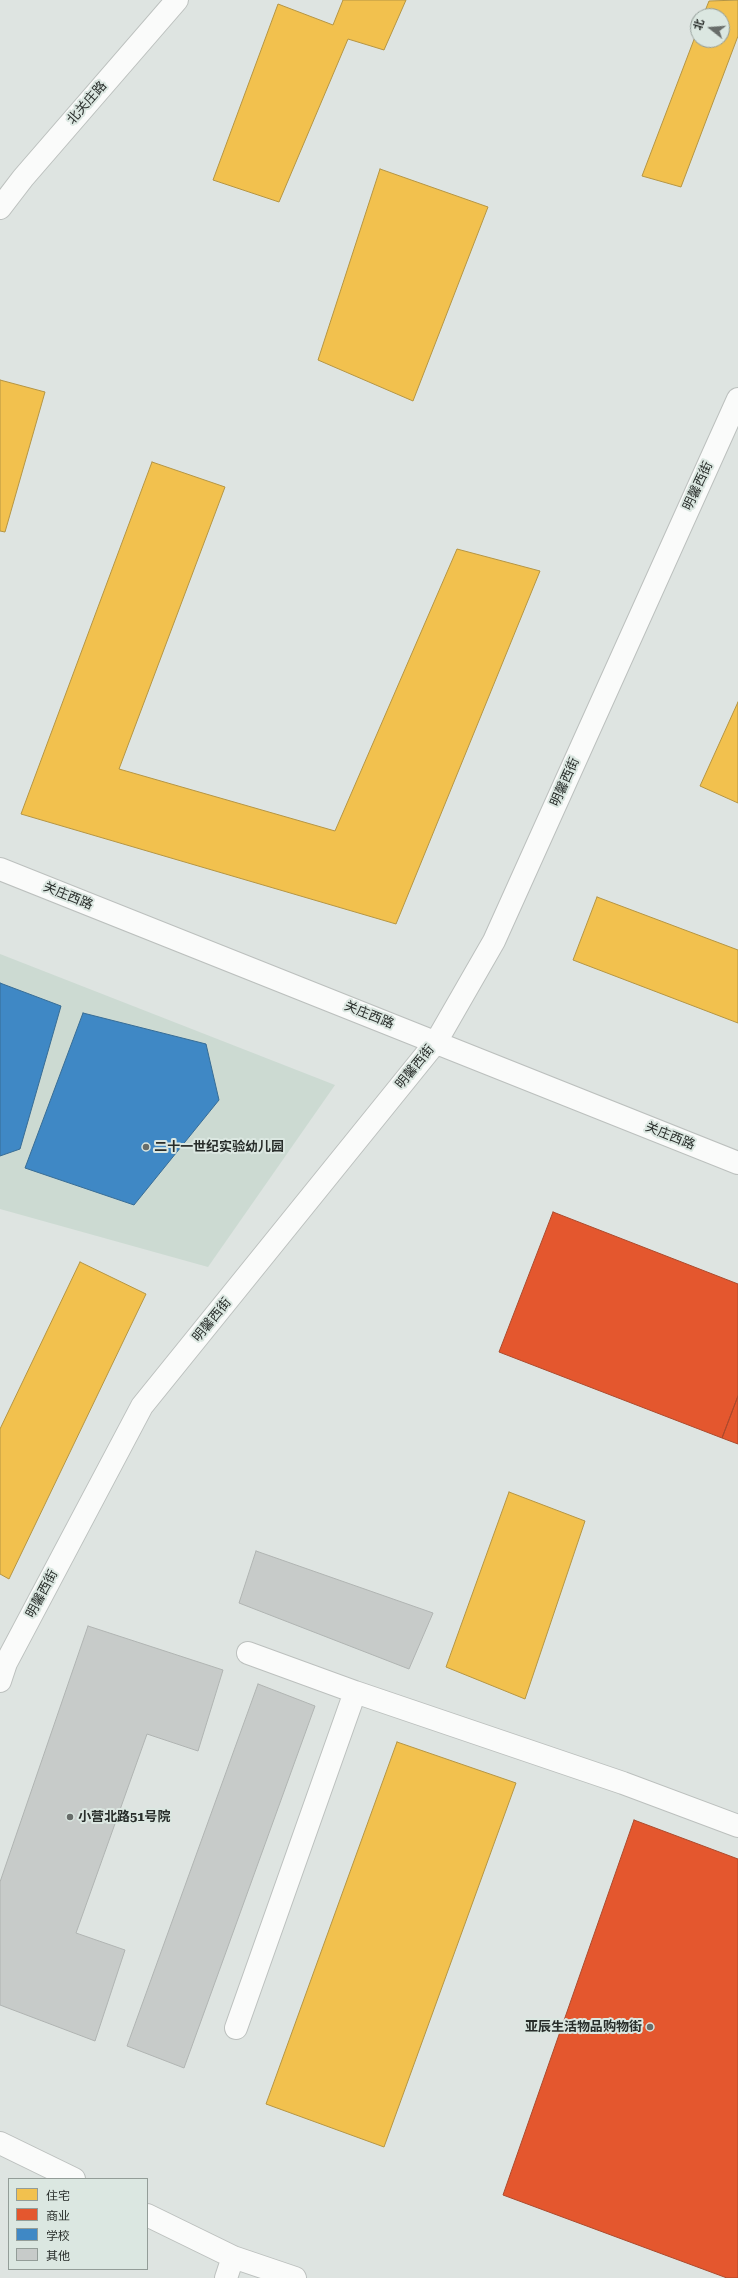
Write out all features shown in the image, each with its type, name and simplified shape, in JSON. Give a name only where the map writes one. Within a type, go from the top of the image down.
[{"type":"street","name":"北关庄路","points":[[0,208],[23,178],[177,0]]},
{"type":"street","name":"明馨西街","points":[[0,1681],[6,1662],[142,1406],[436,1042],[494,941],[738,399]]},
{"type":"street","name":"关庄西路","points":[[0,869],[738,1163]]},
{"type":"street","points":[[248,1653],[355,1692],[623,1783],[738,1826]]},
{"type":"street","points":[[236,2028],[355,1692]]},
{"type":"street","points":[[0,2143],[72,2178]]},
{"type":"street","points":[[148,2215],[233,2257],[295,2278]]},
{"type":"street","points":[[226,2278],[233,2257]]},
{"type":"shaded area","name":"二十一世纪实验幼儿园","points":[[0,954],[335,1085],[208,1267],[0,1209]]},
{"type":"building: 住宅","points":[[343,0],[406,0],[384,50],[348,39],[279,202],[213,180],[278,4],[333,25]]},
{"type":"building: 住宅","points":[[738,0],[738,36],[681,187],[642,176],[691,48],[730,48],[730,8],[706,8],[709,1]]},
{"type":"building: 住宅","points":[[380,169],[488,207],[413,401],[318,360]]},
{"type":"building: 住宅","points":[[0,380],[45,392],[5,532],[0,531]]},
{"type":"building: 住宅","points":[[152,462],[225,487],[119,769],[335,831],[457,549],[540,571],[396,924],[21,814]]},
{"type":"building: 住宅","points":[[738,702],[738,803],[700,786]]},
{"type":"building: 住宅","points":[[597,897],[738,950],[738,1023],[573,960]]},
{"type":"building: 住宅","points":[[80,1262],[146,1294],[9,1579],[0,1574],[0,1429]]},
{"type":"building: 住宅","points":[[509,1492],[585,1521],[525,1699],[446,1667]]},
{"type":"building: 住宅","points":[[397,1742],[516,1783],[384,2147],[266,2104]]},
{"type":"building: 商业","points":[[553,1212],[738,1284],[738,1396],[722,1438],[499,1352]]},
{"type":"building: 商业","points":[[738,1396],[738,1444],[722,1438]]},
{"type":"building: 商业","name":"亚辰生活物品购物街","points":[[634,1820],[738,1859],[738,2278],[727,2278],[503,2195]]},
{"type":"building: 学校","points":[[0,983],[61,1006],[20,1149],[0,1156]]},
{"type":"building: 学校","points":[[83,1013],[206,1044],[219,1100],[134,1205],[25,1168]]},
{"type":"building: 其他","points":[[256,1551],[433,1613],[409,1669],[239,1603]]},
{"type":"building: 其他","name":"小营北路51号院","points":[[88,1626],[223,1670],[198,1751],[147,1734],[76,1933],[125,1950],[95,2041],[0,2005],[0,1882]]},
{"type":"building: 其他","points":[[258,1684],[315,1706],[184,2068],[127,2046]]},
{"type":"place","name":"二十一世纪实验幼儿园","points":[[146,1147]]},
{"type":"place","name":"小营北路51号院","points":[[70,1817]]},
{"type":"place","name":"亚辰生活物品购物街","points":[[650,2027]]}]
